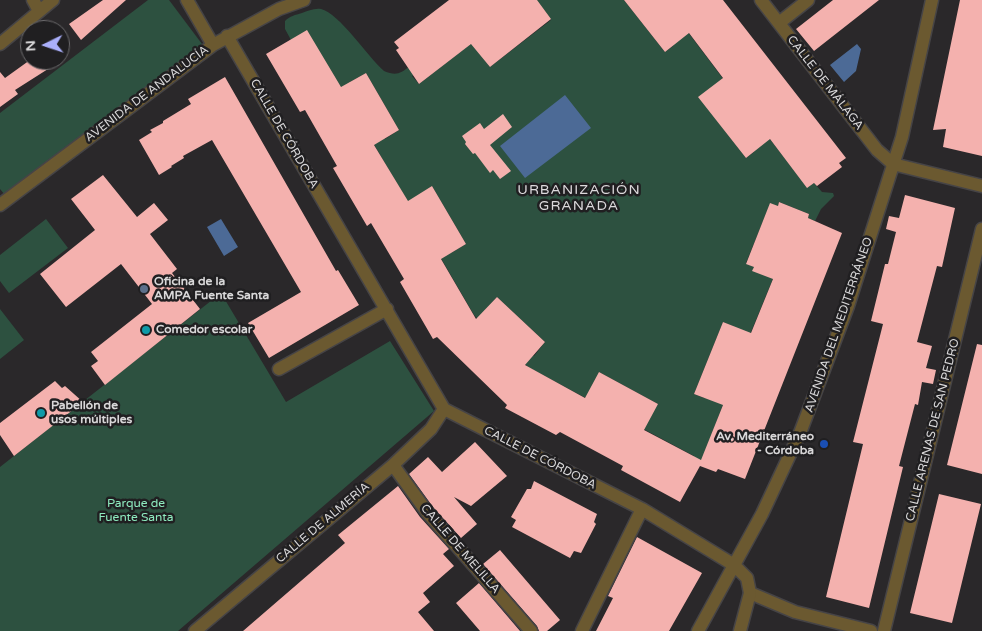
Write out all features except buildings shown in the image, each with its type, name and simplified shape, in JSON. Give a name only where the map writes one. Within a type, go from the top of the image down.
[{"type":"street","points":[[0,44],[36,6],[53,0]]},
{"type":"street","points":[[187,0],[212,45]]},
{"type":"street","name":"AVENIDA DE ANDALUCÍA","points":[[1,203],[212,45],[280,9],[304,0]]},
{"type":"street","name":"CALLE DE MÁLAGA","points":[[761,0],[877,150],[893,164]]},
{"type":"street","points":[[778,23],[808,0]]},
{"type":"street","name":"AVENIDA DEL MEDITERRÁNEO","points":[[698,631],[762,514],[800,433],[848,306],[902,137],[932,0]]},
{"type":"street","name":"CALLE DE CÓRDOBA","points":[[227,36],[444,409],[642,509],[734,565]]},
{"type":"street","points":[[893,164],[982,186]]},
{"type":"street","name":"CALLE ARENAS DE SAN PEDRO","points":[[884,631],[982,229]]},
{"type":"street","points":[[280,369],[387,309]]},
{"type":"street","name":"CALLE DE ALMERÍA","points":[[200,629],[393,465],[431,429],[444,409]]},
{"type":"street","name":"CALLE DE MELILLA","points":[[393,465],[427,512],[531,631]]},
{"type":"street","points":[[582,631],[642,509]]},
{"type":"street","points":[[734,565],[747,578],[750,594],[740,631]]},
{"type":"street","points":[[750,594],[795,612],[871,631]]},
{"type":"green space","points":[[148,0],[169,0],[202,44],[5,195],[0,189],[0,113],[56,70],[70,70],[70,60]]},
{"type":"green space","points":[[527,0],[624,0],[665,52],[673,46],[678,19],[733,92],[699,97],[746,158],[754,152],[752,148],[759,125],[807,187],[814,183],[822,192],[833,193],[834,196],[821,209],[815,221],[808,218],[809,214],[779,202],[778,206],[770,204],[746,263],[754,267],[753,270],[779,264],[744,349],[733,326],[723,322],[694,394],[704,398],[706,395],[729,389],[699,467],[691,463],[694,456],[634,424],[658,404],[599,372],[595,403],[528,367],[517,356],[525,348],[534,356],[545,342],[497,297],[485,310],[493,317],[485,326],[474,315],[435,248],[451,253],[466,244],[432,186],[413,211],[369,136],[378,130],[385,139],[399,130],[366,73],[350,82],[356,92],[347,97],[291,40],[285,29],[285,21],[291,17],[311,10],[321,9],[336,18],[384,71],[398,73],[410,66],[415,74],[412,76],[419,84],[486,32],[484,59],[490,67],[551,20],[545,11]]},
{"type":"green space","points":[[46,219],[68,248],[9,293],[0,281],[0,255]]},
{"type":"green space","name":"Parque de Fuente Santa","points":[[221,293],[286,402],[390,341],[434,411],[178,631],[0,631],[0,467]]},
{"type":"green space","points":[[0,309],[24,340],[0,359]]},
{"type":"water","points":[[857,44],[861,49],[856,71],[844,82],[830,65]]},
{"type":"water","points":[[565,95],[591,128],[525,178],[500,146]]},
{"type":"water","points":[[221,219],[238,247],[224,256],[207,227]]},
{"type":"place","name":"Oficina de la AMPA Fuente Santa","points":[[144,289]]},
{"type":"place","name":"Comedor escolar","points":[[146,330]]},
{"type":"place","name":"Pabellón de usos múltiples","points":[[41,413]]},
{"type":"place","name":"Av. Mediterráneo - Córdoba","points":[[824,444]]},
{"type":"district","name":"URBANIZACIÓN GRANADA","points":[[579,198]]}]
